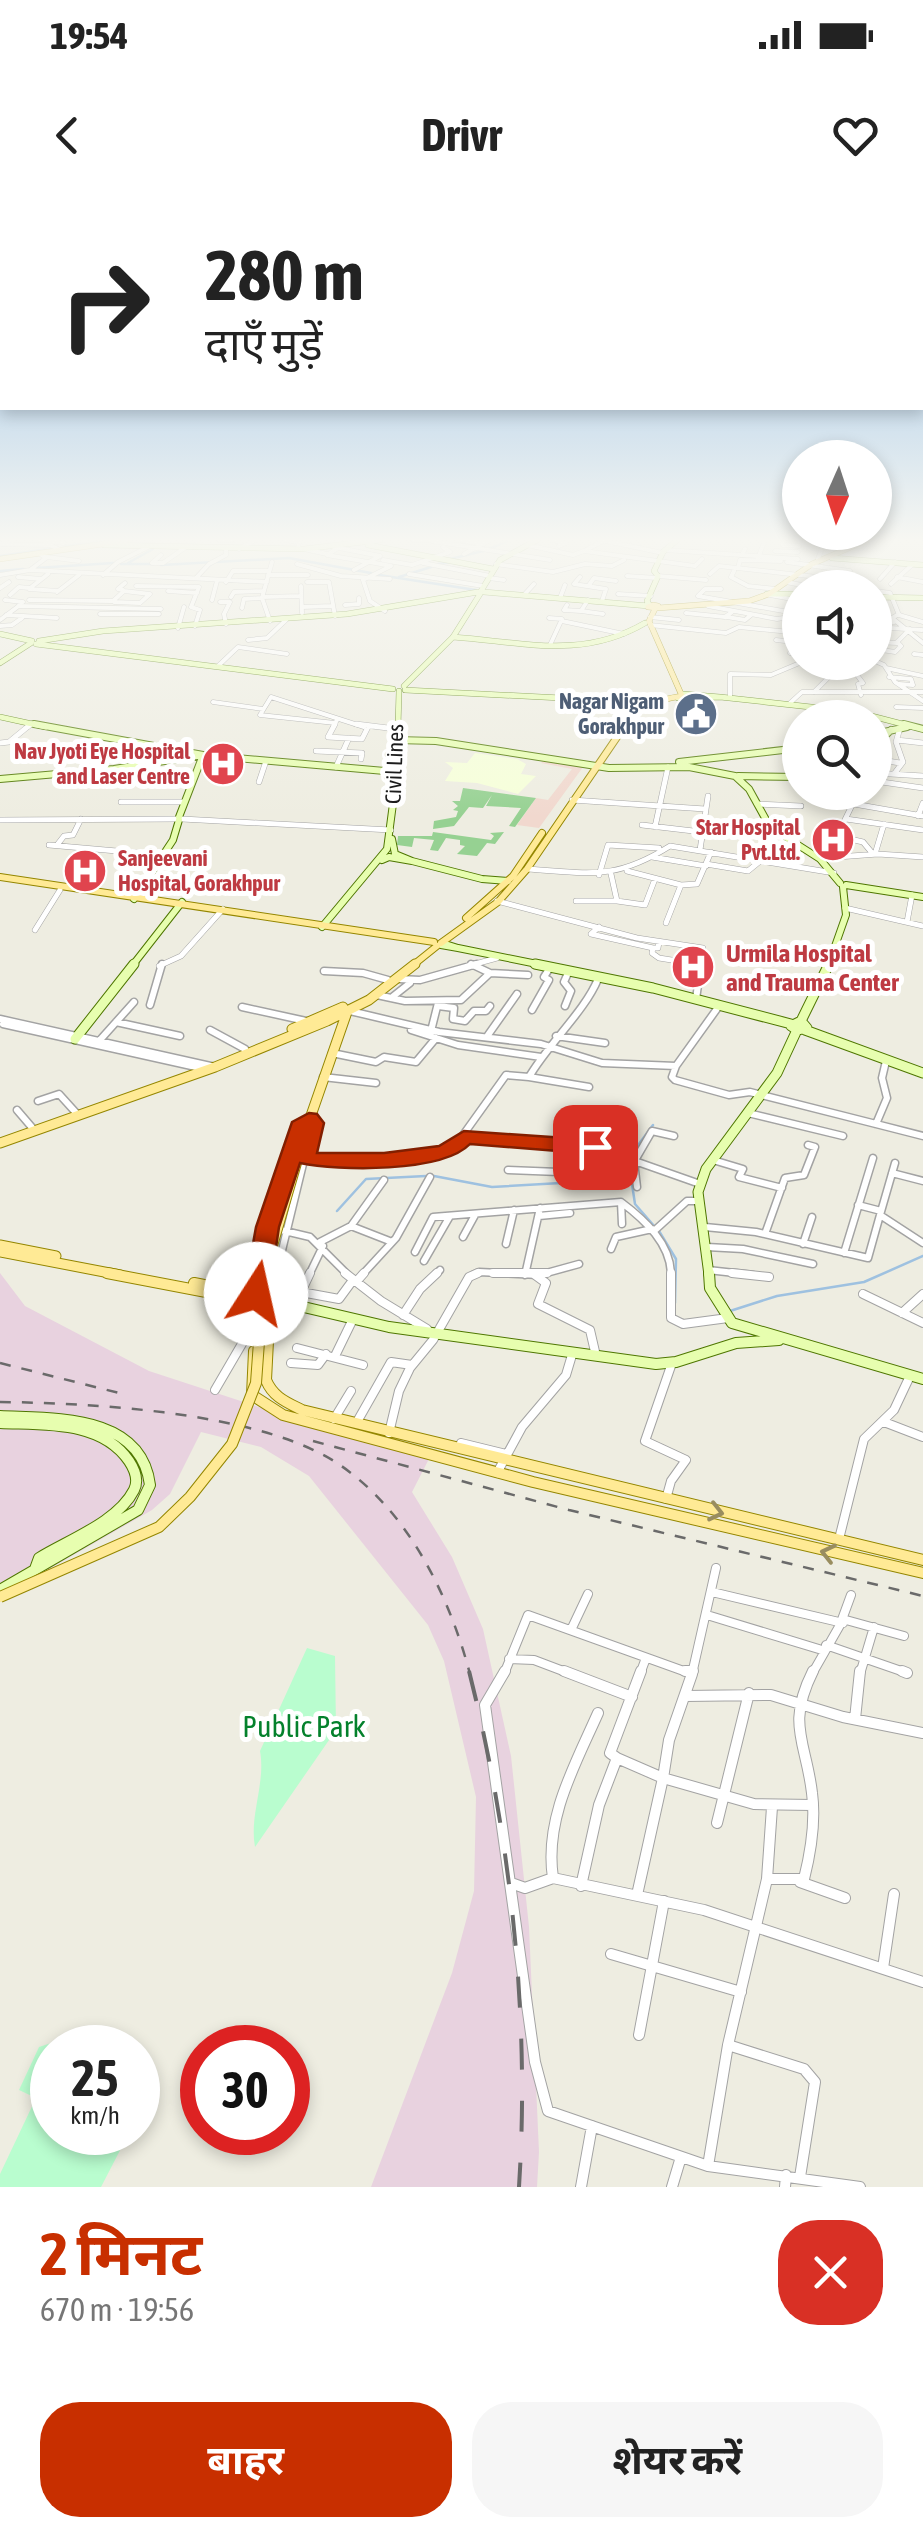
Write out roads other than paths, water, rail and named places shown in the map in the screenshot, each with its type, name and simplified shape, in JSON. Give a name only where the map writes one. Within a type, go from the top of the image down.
[{"type":"main road","points":[[0,664],[35,642],[101,633]]},
{"type":"main road","points":[[400,688],[455,633]]},
{"type":"main road","points":[[657,633],[679,695]]},
{"type":"main road","points":[[452,637],[592,646],[625,634]]},
{"type":"main road","points":[[0,636],[400,688],[642,701],[679,695],[782,702]]},
{"type":"main road","name":"Civil Lines","points":[[391,833],[400,688]]},
{"type":"main road","points":[[495,898],[642,701]]},
{"type":"main road","points":[[0,718],[203,755],[396,772]]},
{"type":"main road","points":[[892,722],[912,727]]},
{"type":"main road","points":[[892,730],[923,727]]},
{"type":"main road","points":[[396,739],[628,766],[782,750]]},
{"type":"main road","points":[[0,780],[203,755]]},
{"type":"main road","points":[[135,898],[162,855],[203,755]]},
{"type":"main road","points":[[702,760],[708,770]]},
{"type":"main road","points":[[593,764],[782,777]]},
{"type":"main road","points":[[738,776],[770,827],[820,859],[834,873]]},
{"type":"main road","points":[[757,804],[774,826],[824,858],[843,884],[846,908],[840,940],[798,1026],[793,1048],[762,1096],[729,1132],[700,1184],[712,1294],[728,1317],[786,1340],[923,1379]]},
{"type":"main road","points":[[389,855],[391,833]]},
{"type":"main road","points":[[0,1594],[159,1527],[190,1497],[232,1444],[256,1383],[264,1274],[308,1123],[348,1009],[495,898],[527,869],[544,835]]},
{"type":"main road","points":[[325,926],[389,855],[482,879],[508,881]]},
{"type":"main road","points":[[0,879],[135,898]]},
{"type":"main road","points":[[0,879],[458,948],[696,999],[798,1026],[923,1073]]},
{"type":"main road","points":[[482,879],[495,898]]},
{"type":"main road","points":[[843,884],[923,897]]},
{"type":"main road","points":[[76,1037],[181,904]]},
{"type":"main road","points":[[0,1141],[208,1067],[348,1009],[399,980],[437,944]]},
{"type":"main road","points":[[208,1067],[324,1018]]},
{"type":"main road","points":[[324,1018],[335,1028],[336,1036]]},
{"type":"main road","points":[[0,1249],[256,1294],[270,1303],[437,1334],[596,1357],[672,1362],[736,1344],[786,1340]]},
{"type":"main road","points":[[0,1249],[248,1300],[257,1307],[249,1384],[259,1403],[306,1422],[497,1474],[923,1574]]},
{"type":"main road","points":[[270,1303],[265,1386],[286,1405],[389,1434],[507,1458],[923,1560]]},
{"type":"main road","points":[[710,1353],[728,1337],[728,1317]]},
{"type":"main road","points":[[0,1420],[110,1428],[127,1439],[140,1455],[151,1482],[146,1501],[138,1510],[50,1564],[35,1569],[0,1594]]},
{"type":"street","points":[[52,639],[53,633]]},
{"type":"street","points":[[248,640],[265,639],[272,633]]},
{"type":"street","points":[[550,646],[556,633]]},
{"type":"street","points":[[619,633],[625,634]]},
{"type":"street","points":[[897,643],[904,633]]},
{"type":"street","points":[[892,643],[901,646],[892,658]]},
{"type":"street","points":[[219,665],[238,648],[287,654]]},
{"type":"street","points":[[914,654],[923,655]]},
{"type":"street","points":[[892,677],[909,678],[923,667]]},
{"type":"street","points":[[892,668],[917,673]]},
{"type":"street","points":[[730,698],[730,674],[769,676],[782,669]]},
{"type":"street","points":[[898,684],[913,685],[909,678]]},
{"type":"street","points":[[892,679],[923,704]]},
{"type":"street","points":[[814,692],[825,680]]},
{"type":"street","points":[[860,680],[861,694]]},
{"type":"street","points":[[792,700],[798,693],[814,692],[923,692]]},
{"type":"street","points":[[336,723],[272,697],[260,717],[396,728]]},
{"type":"street","points":[[213,702],[263,709]]},
{"type":"street","points":[[896,707],[923,704]]},
{"type":"street","points":[[336,723],[328,737],[363,738],[365,727]]},
{"type":"street","points":[[0,744],[9,742],[31,724]]},
{"type":"street","points":[[900,728],[896,740],[901,763],[894,774],[923,776]]},
{"type":"street","points":[[336,767],[348,738]]},
{"type":"street","points":[[896,740],[923,743]]},
{"type":"street","points":[[316,751],[362,753],[361,758]]},
{"type":"street","points":[[259,782],[266,761]]},
{"type":"street","points":[[892,762],[901,763]]},
{"type":"street","points":[[655,827],[668,767]]},
{"type":"street","points":[[892,783],[923,788]]},
{"type":"street","points":[[700,850],[708,796]]},
{"type":"street","points":[[567,801],[706,808]]},
{"type":"street","points":[[874,854],[863,842],[837,836],[855,801],[921,816],[923,803]]},
{"type":"street","points":[[120,802],[184,802]]},
{"type":"street","points":[[757,804],[782,805]]},
{"type":"street","points":[[81,819],[73,836],[64,836],[53,845],[162,855]]},
{"type":"street","points":[[0,820],[179,819],[391,833]]},
{"type":"street","points":[[846,819],[923,830]]},
{"type":"street","points":[[874,854],[884,824]]},
{"type":"street","points":[[642,826],[702,832]]},
{"type":"street","points":[[599,875],[608,845],[670,846],[834,873]]},
{"type":"street","points":[[527,869],[611,874],[626,870],[660,848]]},
{"type":"street","points":[[626,870],[681,885],[697,884],[711,852]]},
{"type":"street","points":[[824,858],[874,854],[923,857]]},
{"type":"street","points":[[650,856],[748,871],[760,861]]},
{"type":"street","points":[[736,869],[742,857]]},
{"type":"street","points":[[611,874],[617,901]]},
{"type":"street","points":[[576,901],[645,906],[656,879]]},
{"type":"street","points":[[666,923],[681,885]]},
{"type":"street","points":[[35,930],[60,890]]},
{"type":"street","points":[[907,922],[912,896]]},
{"type":"street","points":[[495,898],[659,942],[703,948],[696,999]]},
{"type":"street","points":[[846,908],[923,926]]},
{"type":"street","points":[[150,1004],[160,964],[181,956],[222,910]]},
{"type":"street","points":[[600,926],[590,934],[653,948],[658,948],[659,942]]},
{"type":"street","points":[[653,948],[652,953],[659,958],[703,964]]},
{"type":"street","points":[[392,998],[411,982],[498,958]]},
{"type":"street","points":[[471,964],[490,973],[528,975]]},
{"type":"street","points":[[532,1010],[549,980],[544,977],[550,970]]},
{"type":"street","points":[[324,971],[388,980]]},
{"type":"street","points":[[438,1003],[461,1000],[490,973]]},
{"type":"street","points":[[564,1006],[572,990],[564,982],[568,973]]},
{"type":"street","points":[[529,1077],[547,1046],[593,991],[598,979]]},
{"type":"street","points":[[399,980],[411,982]]},
{"type":"street","points":[[488,1035],[517,994]]},
{"type":"street","points":[[377,995],[438,1003],[454,1008],[453,1018],[464,1021],[474,1011],[486,1011],[490,1006]]},
{"type":"street","points":[[100,1040],[134,1002]]},
{"type":"street","points":[[331,1052],[373,1062],[384,1056],[416,1062],[433,1034],[438,1003]]},
{"type":"street","points":[[719,1006],[672,1077],[685,1084],[728,1094],[741,1091],[923,1136]]},
{"type":"street","points":[[242,1007],[308,1022]]},
{"type":"street","points":[[348,1009],[468,1047],[542,1057]]},
{"type":"street","points":[[0,1021],[208,1067]]},
{"type":"street","points":[[116,1022],[180,1036]]},
{"type":"street","points":[[210,1030],[245,1049]]},
{"type":"street","points":[[433,1034],[488,1035],[547,1046],[602,1063],[676,1066]]},
{"type":"street","points":[[468,1047],[473,1034]]},
{"type":"street","points":[[556,1036],[606,1043]]},
{"type":"street","points":[[76,1037],[208,1067]]},
{"type":"street","points":[[876,1124],[887,1098],[882,1078],[886,1060]]},
{"type":"street","points":[[304,1158],[384,1160],[448,1152],[464,1138],[506,1075],[590,1087]]},
{"type":"street","points":[[323,1077],[376,1083]]},
{"type":"street","points":[[38,1100],[58,1094],[77,1114]]},
{"type":"street","points":[[17,1110],[34,1129]]},
{"type":"street","points":[[595,1147],[622,1111]]},
{"type":"street","points":[[748,1113],[843,1136]]},
{"type":"street","points":[[256,1294],[268,1227],[303,1122],[313,1123],[285,1227],[270,1303]]},
{"type":"street","points":[[636,1187],[632,1175],[634,1162],[653,1130],[674,1136]]},
{"type":"street","points":[[464,1138],[595,1147],[700,1184]]},
{"type":"street","points":[[765,1234],[786,1176],[804,1175],[814,1147],[808,1145]]},
{"type":"street","points":[[844,1253],[873,1158]]},
{"type":"street","points":[[712,1160],[742,1168],[738,1178],[782,1188]]},
{"type":"street","points":[[705,1226],[765,1234],[868,1258],[895,1163]]},
{"type":"street","points":[[508,1170],[632,1175]]},
{"type":"street","points":[[892,1173],[923,1181]]},
{"type":"street","points":[[302,1292],[339,1299],[392,1242],[430,1177]]},
{"type":"street","points":[[294,1305],[322,1244],[351,1226],[384,1180]]},
{"type":"street","points":[[611,1249],[616,1238],[653,1230],[687,1201],[699,1202]]},
{"type":"street","points":[[621,1202],[622,1224]]},
{"type":"street","points":[[540,1212],[621,1202],[630,1205],[653,1230],[670,1258],[671,1318],[683,1324],[728,1317]]},
{"type":"street","points":[[858,1205],[881,1213],[923,1243]]},
{"type":"street","points":[[408,1220],[514,1210],[570,1213]]},
{"type":"street","points":[[506,1244],[510,1243],[514,1210]]},
{"type":"street","points":[[530,1276],[540,1212]]},
{"type":"street","points":[[464,1237],[476,1214]]},
{"type":"street","points":[[424,1261],[450,1216]]},
{"type":"street","points":[[803,1244],[812,1217]]},
{"type":"street","points":[[415,1252],[433,1218]]},
{"type":"street","points":[[351,1226],[392,1242]]},
{"type":"street","points":[[268,1227],[304,1231],[322,1244],[355,1281],[403,1316],[437,1334]]},
{"type":"street","points":[[707,1246],[743,1249],[813,1264]]},
{"type":"street","points":[[389,1434],[399,1391],[412,1365],[437,1334],[472,1275],[530,1276],[578,1264]]},
{"type":"street","points":[[707,1269],[769,1277]]},
{"type":"street","points":[[403,1316],[420,1289],[440,1270]]},
{"type":"street","points":[[530,1276],[546,1283],[538,1304],[590,1330],[596,1357]]},
{"type":"street","points":[[864,1294],[923,1323]]},
{"type":"street","points":[[902,1314],[923,1294]]},
{"type":"street","points":[[215,1390],[257,1318]]},
{"type":"street","points":[[292,1363],[318,1365],[330,1355],[353,1318]]},
{"type":"street","points":[[297,1348],[363,1365]]},
{"type":"street","points":[[497,1474],[522,1427],[566,1375],[572,1354]]},
{"type":"street","points":[[358,1420],[388,1364],[393,1361],[412,1365]]},
{"type":"street","points":[[667,1498],[673,1478],[686,1460],[645,1441],[672,1362]]},
{"type":"street","points":[[839,1541],[864,1439],[884,1422],[903,1396],[910,1376]]},
{"type":"street","points":[[333,1420],[351,1391]]},
{"type":"street","points":[[884,1422],[923,1437]]},
{"type":"street","points":[[461,1443],[507,1458]]},
{"type":"street","points":[[637,1895],[669,1740],[692,1674],[716,1568]]},
{"type":"street","points":[[712,1592],[874,1626],[904,1636]]},
{"type":"street","points":[[571,1630],[588,1594]]},
{"type":"street","points":[[799,1882],[804,1879],[808,1865],[812,1806],[809,1773],[796,1743],[800,1704],[806,1681],[844,1621],[851,1595]]},
{"type":"street","points":[[692,1674],[528,1615],[498,1688],[485,1704],[535,2062],[548,2111],[708,2166],[786,2181],[800,2177],[860,2187]]},
{"type":"street","points":[[707,1615],[907,1672]]},
{"type":"street","points":[[855,1719],[861,1659],[874,1626]]},
{"type":"street","points":[[646,1658],[610,1753],[663,1778],[724,1797],[772,1807],[812,1806]]},
{"type":"street","points":[[510,1659],[534,1660],[632,1697]]},
{"type":"street","points":[[718,1823],[749,1693]]},
{"type":"street","points":[[685,1696],[771,1694],[855,1719],[923,1733]]},
{"type":"street","points":[[553,1878],[551,1855],[561,1803],[598,1713]]},
{"type":"street","points":[[581,1886],[599,1805],[617,1758]]},
{"type":"street","points":[[708,2166],[728,2045],[767,1879],[772,1807]]},
{"type":"street","points":[[510,1883],[525,1888],[553,1878],[664,1901],[756,1926],[923,1982]]},
{"type":"street","points":[[767,1879],[799,1882],[846,1898]]},
{"type":"street","points":[[883,1968],[894,1894]]},
{"type":"street","points":[[639,2036],[664,1901]]},
{"type":"street","points":[[610,1954],[741,1992]]},
{"type":"street","points":[[728,2045],[804,2068],[815,2082],[800,2177]]},
{"type":"street","points":[[581,2187],[592,2126]]},
{"type":"street","points":[[672,2187],[681,2157]]},
{"type":"waterway","points":[[630,1156],[653,1125]]},
{"type":"waterway","points":[[337,1211],[366,1179],[426,1176]]},
{"type":"waterway","points":[[434,1176],[492,1187],[596,1181],[632,1184],[635,1204],[655,1227]]},
{"type":"waterway","points":[[659,1231],[676,1259],[675,1303]]},
{"type":"waterway","points":[[730,1311],[777,1296],[864,1282],[923,1256]]},
{"type":"railway","points":[[0,1363],[123,1394]]},
{"type":"railway","points":[[0,1402],[127,1408],[221,1422],[265,1432],[337,1463],[385,1505],[422,1556],[450,1614],[470,1674]]},
{"type":"railway","points":[[313,1441],[569,1510],[923,1596]]},
{"type":"railway","points":[[469,1671],[496,1798],[514,1928],[522,2058],[519,2187]]},
{"type":"place","name":"Nagar Nigam Gorakhpur","points":[[696,714]]},
{"type":"place","name":"Nav Jyoti Eye Hospital and Laser Centre","points":[[223,764]]},
{"type":"place","name":"Star Hospital Pvt.Ltd.","points":[[833,840]]},
{"type":"place","name":"Sanjeevani Hospital, Gorakhpur","points":[[85,871]]},
{"type":"place","name":"Urmila Hospital and Trauma Center","points":[[693,967]]},
{"type":"park label","name":"Public Park","points":[[304,1726]]}]
